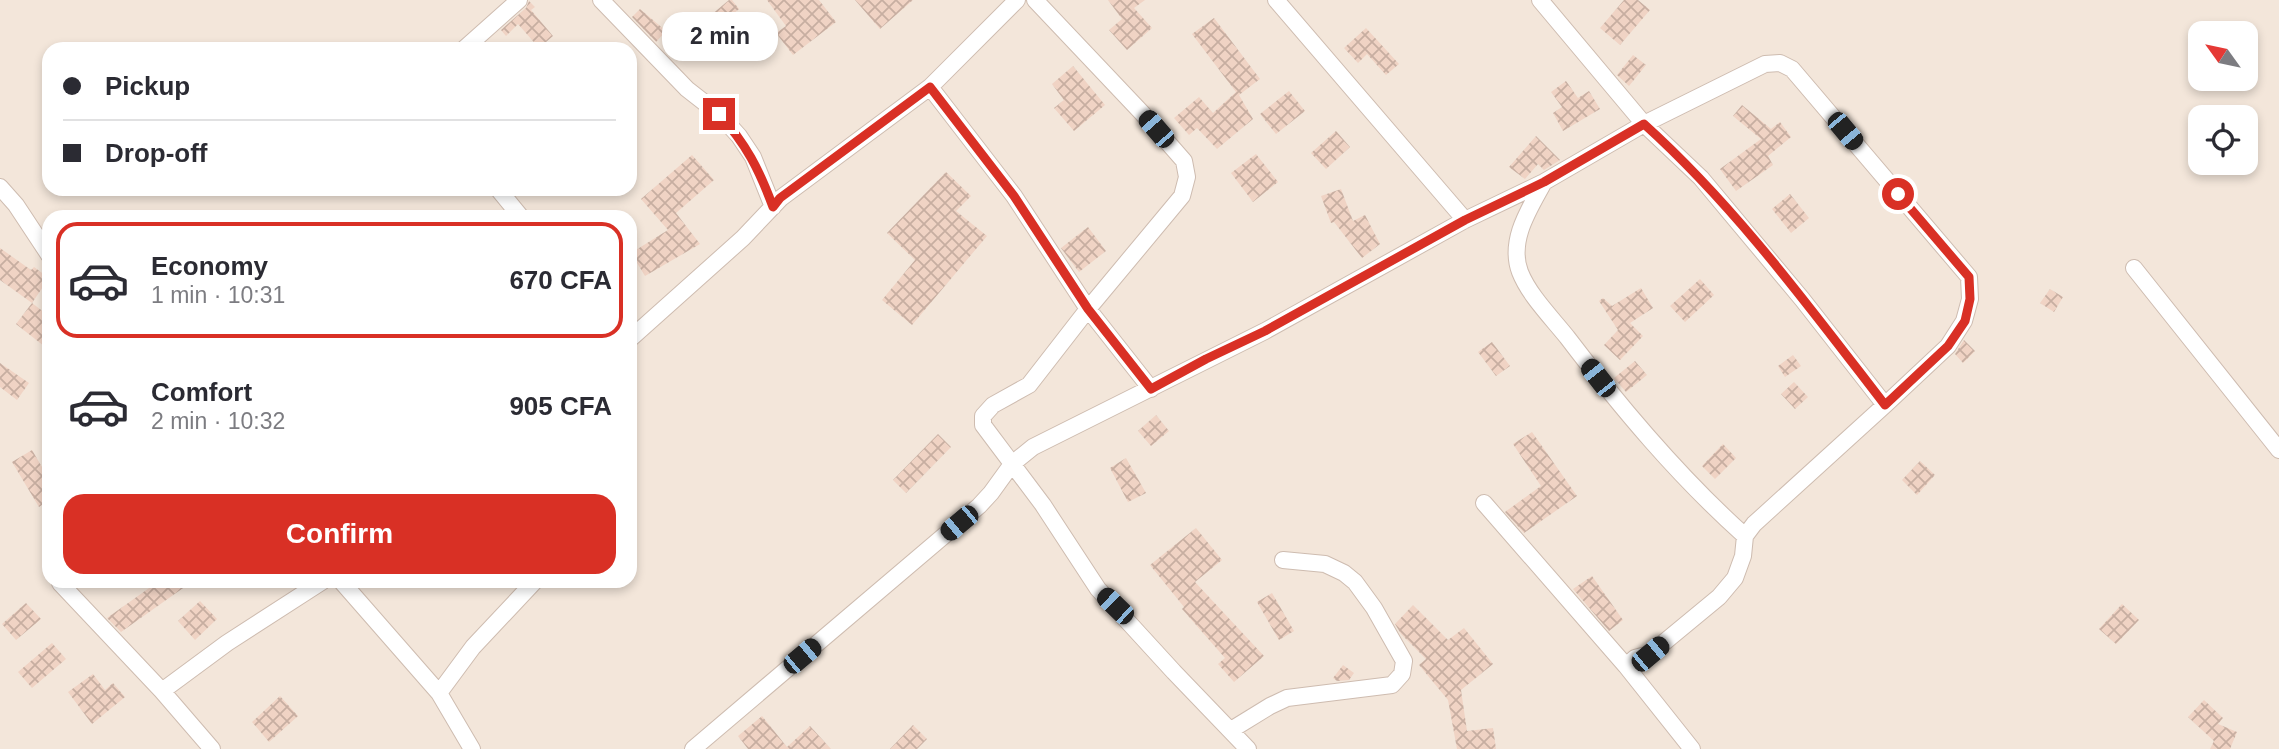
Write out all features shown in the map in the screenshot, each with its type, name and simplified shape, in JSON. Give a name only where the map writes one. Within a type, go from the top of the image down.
[{"type":"street","points":[[472,42],[519,0]]},
{"type":"street","points":[[601,0],[687,89],[719,114],[738,136],[753,157],[773,207]]},
{"type":"street","points":[[637,333],[743,238],[780,198],[930,87],[1017,0]]},
{"type":"street","points":[[1035,0],[1184,161],[1186,177],[1182,196],[1088,309],[1030,385],[993,405],[983,416],[983,425],[1043,505],[1098,589],[1248,749]]},
{"type":"street","points":[[1276,0],[1465,220]]},
{"type":"street","points":[[1540,0],[1644,124],[1701,178],[1802,299],[1885,405]]},
{"type":"street","points":[[693,749],[979,506],[1012,464],[1033,447],[1265,331],[1465,220],[1544,182],[1644,124],[1765,64],[1780,63],[1792,69],[1801,79],[1969,277],[1970,299],[1965,321],[1948,346],[1754,524],[1745,536],[1743,556],[1735,578],[1719,597],[1650,654],[1634,658],[1626,666]]},
{"type":"street","points":[[930,87],[1014,196],[1088,309],[1151,389]]},
{"type":"street","points":[[1544,182],[1523,221],[1516,247],[1520,271],[1533,293],[1614,399],[1666,459],[1745,536]]},
{"type":"street","points":[[0,187],[16,205],[42,244]]},
{"type":"street","points":[[504,196],[515,210]]},
{"type":"street","points":[[2134,268],[2279,450]]},
{"type":"street","points":[[1484,503],[1626,666],[1692,749]]},
{"type":"street","points":[[1231,730],[1287,698],[1392,685],[1402,674],[1404,661],[1374,608],[1355,582],[1325,564],[1283,560]]},
{"type":"street","points":[[65,588],[162,691],[212,749]]},
{"type":"street","points":[[162,691],[227,643],[312,588]]},
{"type":"street","points":[[347,588],[439,694],[472,749]]},
{"type":"street","points":[[439,694],[473,647],[528,588]]},
{"type":"shaded area","points":[[0,0],[2279,0],[2279,749],[0,749]]},
{"type":"building","points":[[729,0],[739,9],[720,25],[711,15]]},
{"type":"building","points":[[767,0],[819,0],[836,22],[793,55],[776,33],[786,26]]},
{"type":"building","points":[[855,0],[913,0],[880,29]]},
{"type":"building","points":[[1108,0],[1145,0],[1134,8],[1152,28],[1127,50],[1109,30],[1122,19]]},
{"type":"building","points":[[1624,0],[1638,0],[1650,10],[1620,45],[1600,28]]},
{"type":"building","points":[[529,1],[535,7],[531,10],[553,36],[546,42],[534,42],[518,24],[506,36],[501,30],[526,8]]},
{"type":"building","points":[[640,9],[666,31],[656,42],[632,17]]},
{"type":"building","points":[[1214,18],[1260,79],[1239,95],[1253,119],[1217,149],[1197,128],[1189,135],[1174,118],[1199,97],[1213,113],[1236,92],[1192,34]]},
{"type":"building","points":[[1366,28],[1399,64],[1386,75],[1367,54],[1358,63],[1344,48]]},
{"type":"building","points":[[1633,55],[1646,65],[1629,86],[1617,75]]},
{"type":"building","points":[[1073,66],[1105,105],[1074,131],[1054,108],[1064,100],[1052,84]]},
{"type":"building","points":[[1566,81],[1578,98],[1589,91],[1600,109],[1563,131],[1553,113],[1562,107],[1551,92]]},
{"type":"building","points":[[1289,91],[1305,111],[1276,134],[1260,114]]},
{"type":"building","points":[[1742,105],[1771,129],[1780,122],[1791,137],[1768,156],[1773,165],[1736,191],[1720,169],[1761,139],[1733,116]]},
{"type":"building","points":[[1336,131],[1350,147],[1326,169],[1311,153]]},
{"type":"building","points":[[1536,136],[1560,160],[1544,170],[1538,164],[1525,179],[1509,167]]},
{"type":"building","points":[[1256,154],[1278,182],[1253,202],[1231,173]]},
{"type":"building","points":[[692,155],[714,180],[676,213],[700,244],[645,276],[637,263],[637,249],[668,230],[641,199]]},
{"type":"building","points":[[946,172],[971,196],[956,211],[987,236],[912,325],[882,300],[915,260],[887,233]]},
{"type":"building","points":[[1341,189],[1353,221],[1365,215],[1380,244],[1362,258],[1334,222],[1331,223],[1321,196]]},
{"type":"building","points":[[1790,194],[1809,218],[1791,233],[1772,209]]},
{"type":"building","points":[[1088,227],[1106,251],[1079,272],[1061,248]]},
{"type":"building","points":[[0,248],[31,270],[34,267],[42,273],[42,288],[32,303],[0,280]]},
{"type":"building","points":[[1700,279],[1714,295],[1685,322],[1670,306]]},
{"type":"building","points":[[1641,288],[1653,308],[1630,323],[1643,336],[1620,360],[1604,345],[1618,330],[1599,301],[1603,298],[1612,306]]},
{"type":"building","points":[[2050,289],[2063,297],[2054,312],[2040,303]]},
{"type":"building","points":[[32,303],[42,311],[42,344],[16,324]]},
{"type":"building","points":[[1964,340],[1975,351],[1963,363],[1955,354]]},
{"type":"building","points":[[1492,342],[1510,366],[1496,376],[1478,352]]},
{"type":"building","points":[[1793,355],[1801,366],[1785,377],[1778,366]]},
{"type":"building","points":[[1635,361],[1647,375],[1626,392],[1614,378]]},
{"type":"building","points":[[0,363],[29,383],[17,400],[0,387]]},
{"type":"building","points":[[1794,382],[1808,397],[1795,409],[1781,394]]},
{"type":"building","points":[[1156,415],[1169,431],[1151,446],[1138,431]]},
{"type":"building","points":[[1532,432],[1577,496],[1524,533],[1505,512],[1541,486],[1513,444]]},
{"type":"building","points":[[938,434],[951,447],[906,493],[893,480]]},
{"type":"building","points":[[1723,444],[1736,458],[1715,479],[1702,466]]},
{"type":"building","points":[[32,450],[42,467],[42,505],[39,507],[12,462]]},
{"type":"building","points":[[1126,458],[1146,493],[1128,502],[1110,468]]},
{"type":"building","points":[[1920,461],[1935,475],[1917,495],[1902,480]]},
{"type":"building","points":[[1196,528],[1222,560],[1195,582],[1264,656],[1234,682],[1218,664],[1225,658],[1182,609],[1184,607],[1150,565]]},
{"type":"building","points":[[1592,576],[1623,620],[1609,631],[1573,589]]},
{"type":"building","points":[[149,588],[183,588],[121,632],[107,618]]},
{"type":"building","points":[[1272,593],[1294,631],[1279,640],[1257,602]]},
{"type":"building","points":[[200,601],[217,619],[195,640],[178,621]]},
{"type":"building","points":[[26,603],[41,619],[16,640],[2,624]]},
{"type":"building","points":[[2122,604],[2139,620],[2116,644],[2099,629]]},
{"type":"building","points":[[1413,605],[1448,640],[1464,628],[1493,664],[1461,690],[1467,731],[1493,728],[1496,749],[1457,749],[1448,700],[1419,665],[1426,659],[1401,634],[1395,624]]},
{"type":"building","points":[[52,643],[66,659],[32,688],[18,672]]},
{"type":"building","points":[[1343,665],[1354,673],[1349,680],[1337,681],[1333,678]]},
{"type":"building","points":[[93,674],[105,690],[113,683],[125,697],[92,724],[68,692]]},
{"type":"building","points":[[280,696],[298,716],[269,742],[252,722]]},
{"type":"building","points":[[2204,700],[2223,718],[2218,724],[2237,732],[2230,749],[2210,749],[2214,741],[2188,717]]},
{"type":"building","points":[[762,716],[787,747],[810,726],[831,749],[748,749],[738,736]]},
{"type":"building","points":[[913,725],[927,739],[917,749],[890,749]]},
{"type":"route","points":[[719,114],[753,157],[773,207],[780,198],[930,87],[1014,196],[1088,309],[1151,389],[1265,331],[1465,220],[1544,182],[1644,124],[1701,178],[1802,299],[1885,405],[1948,346],[1965,321],[1970,299],[1969,277],[1898,194]]}]
